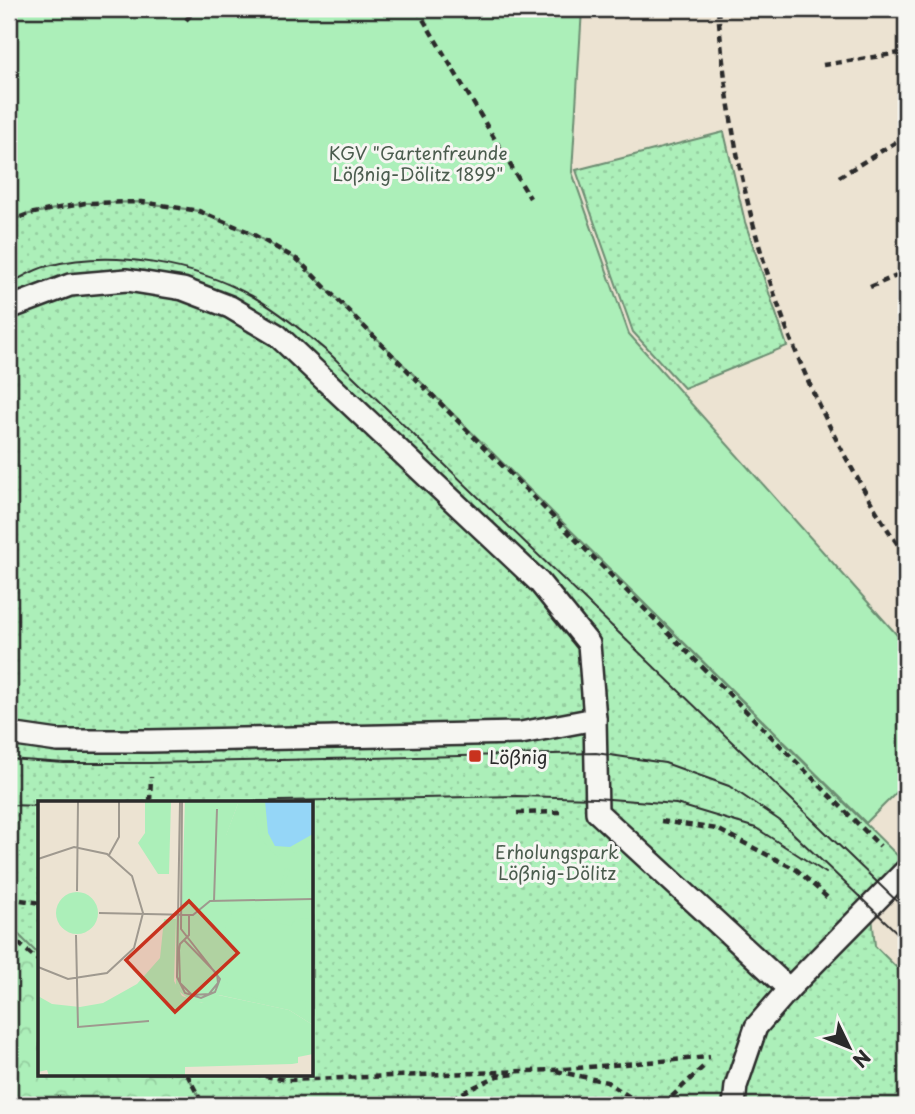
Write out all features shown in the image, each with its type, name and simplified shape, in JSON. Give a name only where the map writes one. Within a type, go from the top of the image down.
[{"type":"lane","points":[[9,308],[70,285],[127,280],[183,289],[230,307],[277,335],[539,582],[589,644],[595,719],[597,812],[789,989]]},
{"type":"lane","points":[[9,734],[58,741],[124,741],[522,733],[595,719]]},
{"type":"lane","points":[[734,1105],[736,1086],[755,1027],[853,922],[905,871]]},
{"type":"path","points":[[186,20],[196,9]]},
{"type":"path","points":[[417,9],[530,198]]},
{"type":"path","points":[[718,9],[732,130],[747,205],[768,278],[795,350],[826,419],[862,486],[906,556]]},
{"type":"path","points":[[823,65],[906,52]]},
{"type":"path","points":[[839,177],[906,136]]},
{"type":"path","points":[[9,221],[29,214],[85,203],[142,202],[199,211],[249,232],[298,260],[905,871]]},
{"type":"path","points":[[870,287],[906,272]]},
{"type":"path","points":[[517,813],[597,812],[718,829],[797,870],[853,922]]},
{"type":"path","points":[[9,898],[38,903]]},
{"type":"path","points":[[9,935],[38,960]]},
{"type":"path","points":[[442,1105],[497,1076],[714,1056]]},
{"type":"path","points":[[265,1076],[288,1080],[552,1070],[607,1082],[642,1105]]},
{"type":"path","points":[[188,1076],[203,1105]]},
{"type":"green space","name":"KGV \"Gartenfreunde Lößnig-Dölitz 1899\"","points":[[9,9],[582,9],[572,172],[629,334],[906,645],[906,783],[866,823],[298,260],[249,232],[199,211],[142,202],[85,203],[29,214],[9,221]]},
{"type":"green space","points":[[724,132],[745,222],[787,346],[684,388],[633,332],[576,170]]},
{"type":"green space","name":"Erholungspark Lößnig-Dölitz","points":[[142,202],[199,211],[249,232],[298,260],[906,864],[871,906],[875,946],[906,977],[906,1105],[9,1105],[9,221],[29,214],[85,203]]},
{"type":"green space","points":[[9,925],[38,954],[38,1076],[188,1076],[203,1105],[9,1105]]},
{"type":"tram line","points":[[9,284],[48,266],[73,261],[126,260],[205,275],[252,296],[272,309],[330,354],[906,910]]},
{"type":"tram line","points":[[9,759],[64,763],[151,763],[596,753],[665,763],[729,786],[779,820],[906,941]]},
{"type":"tram line","points":[[284,801],[517,796],[676,804],[756,828],[826,873]]},
{"type":"tram line","points":[[9,805],[38,806]]},
{"type":"place","name":"Lößnig","points":[[475,756]]}]
